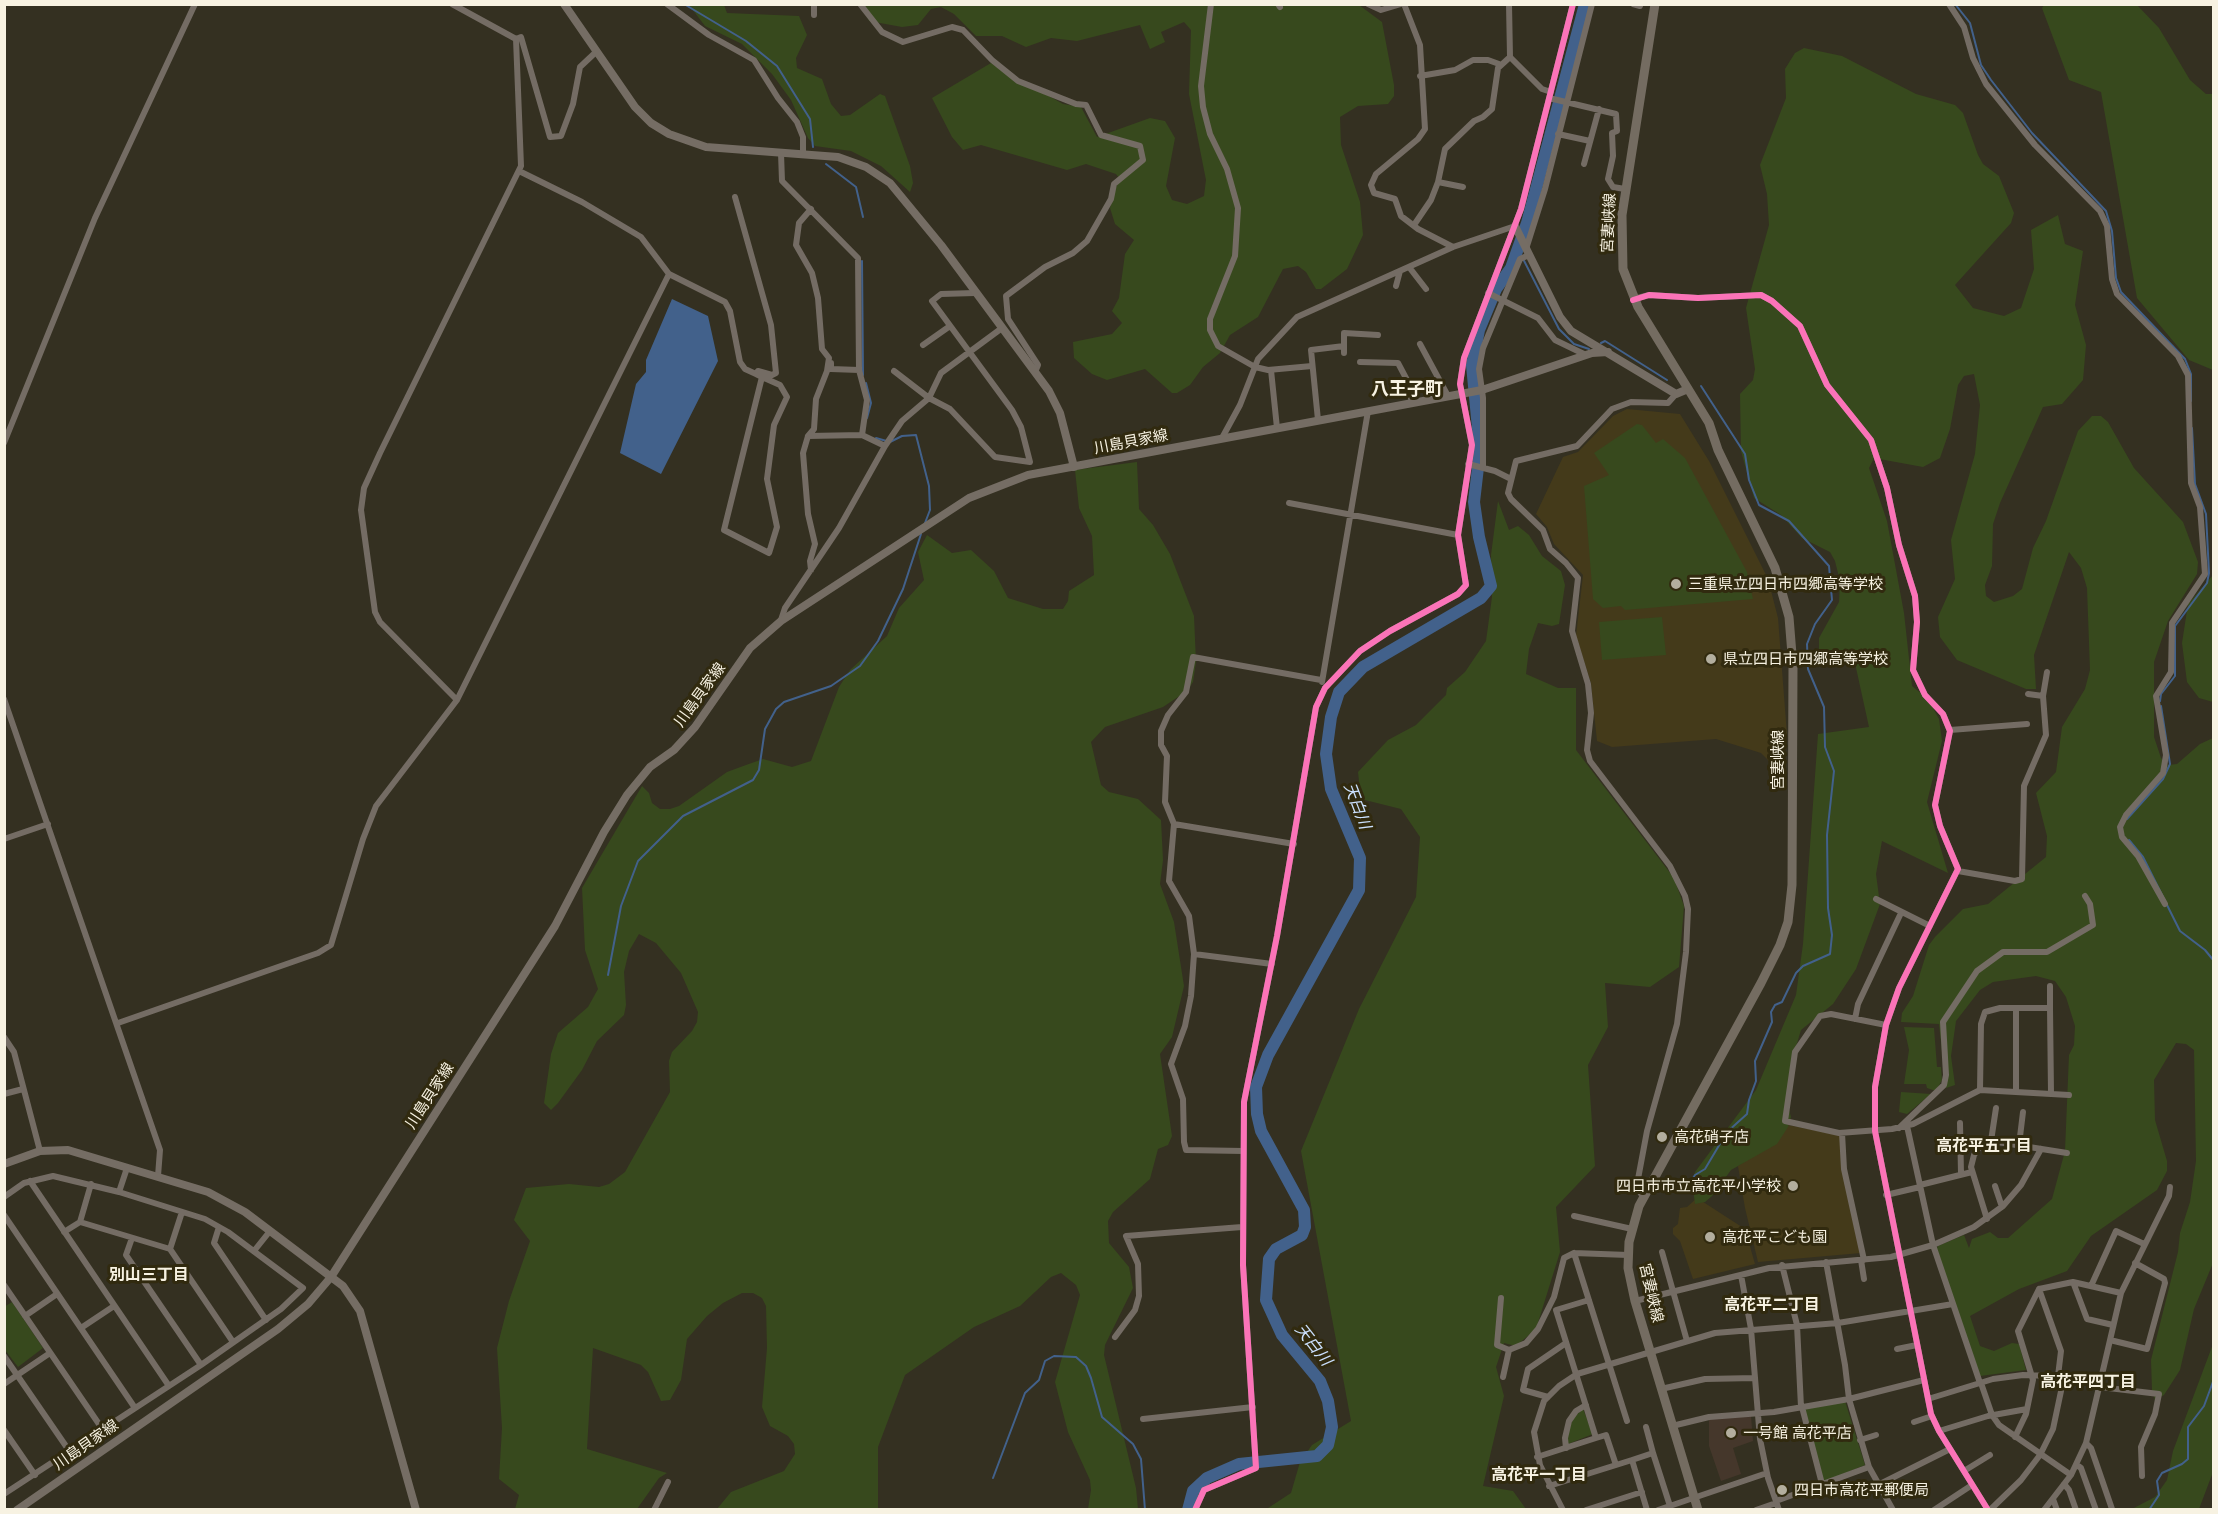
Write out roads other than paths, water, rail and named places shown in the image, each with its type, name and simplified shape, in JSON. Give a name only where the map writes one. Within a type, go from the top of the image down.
[{"type":"main road","points":[[564,4],[643,116],[669,134],[706,147],[851,160],[890,183],[941,245],[1035,372],[1060,413],[1074,467]]},
{"type":"main road","name":"宮妻峡線","points":[[1655,4],[1625,189],[1620,229],[1622,260],[1633,300],[1709,423],[1718,450],[1775,568],[1786,603],[1793,667],[1792,885],[1788,922],[1780,945],[1643,1197],[1632,1229],[1628,1255],[1635,1300],[1698,1509]]},
{"type":"main road","points":[[1515,226],[1526,255],[1560,317],[1571,331],[1676,394],[1688,389]]},
{"type":"main road","name":"川島貝家線","points":[[17,1509],[278,1329],[308,1304],[331,1277],[555,926],[604,832],[627,795],[650,767],[674,750],[695,727],[750,648],[781,621],[929,523],[989,488],[1028,475],[1482,390],[1586,355],[1608,352]]},
{"type":"main road","points":[[4,1164],[40,1151],[68,1150],[221,1197],[270,1231],[349,1292],[360,1311],[416,1509]]},
{"type":"street","points":[[4,443],[99,207],[195,4]]},
{"type":"street","points":[[452,4],[516,39],[521,37],[550,137],[561,136],[573,104],[580,67],[597,51]]},
{"type":"street","points":[[667,4],[709,35],[754,60],[778,98],[797,122],[803,137],[803,154]]},
{"type":"street","points":[[814,4],[814,15]]},
{"type":"street","points":[[860,4],[882,32],[903,42],[952,27],[963,30],[992,60],[1018,81],[1076,104],[1086,105],[1101,135],[1136,144],[1142,149],[1143,160],[1114,184],[1107,207],[1087,241],[1073,253],[1046,267],[1006,296],[1008,319],[1038,365],[1035,372]]},
{"type":"street","points":[[1211,4],[1202,74],[1203,107],[1210,134],[1227,169],[1238,208],[1235,256],[1210,319],[1210,330],[1218,346],[1255,367],[1271,370],[1312,366]]},
{"type":"street","points":[[1368,4],[1381,10],[1403,4],[1420,45],[1424,132],[1376,174],[1371,185],[1374,193],[1395,199],[1399,213],[1414,225],[1453,247]]},
{"type":"street","points":[[1509,4],[1510,57],[1514,64],[1551,96],[1616,114],[1617,131],[1612,133],[1613,156],[1608,179],[1613,187],[1625,189]]},
{"type":"street","points":[[1195,1509],[1204,1490],[1256,1468],[1242,1227],[1245,1091],[1272,964],[1313,721],[1325,688],[1352,659],[1373,642],[1463,589],[1466,578],[1458,535],[1471,440],[1461,394],[1464,358],[1515,226],[1551,96],[1573,4]]},
{"type":"street","points":[[1483,467],[1482,390],[1479,369],[1483,348],[1503,300],[1526,255],[1592,4]]},
{"type":"street","points":[[1949,4],[1964,27],[1973,58],[1986,84],[2035,145],[2100,210],[2107,226],[2112,279],[2116,294],[2178,356],[2188,375],[2191,483],[2200,507],[2205,574],[2172,623],[2171,672],[2156,696],[2166,755],[2163,774],[2126,815],[2120,827],[2122,837],[2138,856],[2165,904]]},
{"type":"street","points":[[457,700],[380,622],[375,612],[361,510],[364,488],[380,453],[521,166],[516,39]]},
{"type":"street","points":[[1414,225],[1431,200],[1438,182],[1445,149],[1474,121],[1492,109],[1499,64],[1510,57]]},
{"type":"street","points":[[1420,76],[1455,70],[1473,60],[1488,60],[1499,64]]},
{"type":"street","points":[[1584,164],[1599,109]]},
{"type":"street","points":[[1558,134],[1590,141]]},
{"type":"street","points":[[781,153],[782,181],[858,260],[859,370],[867,400],[862,435]]},
{"type":"street","points":[[519,171],[582,202],[641,237],[669,274],[725,302],[730,311],[740,362],[745,369],[759,375],[780,385],[787,397],[774,425],[767,479],[777,527],[769,553],[724,530],[759,375],[758,371],[772,375],[776,373],[773,337],[735,197]]},
{"type":"street","points":[[1438,182],[1463,187]]},
{"type":"street","points":[[811,209],[799,223],[796,245],[812,273],[818,298],[822,349],[829,358],[831,369],[859,370]]},
{"type":"street","points":[[1222,438],[1240,405],[1263,353],[1297,317],[1453,247],[1515,226]]},
{"type":"street","points":[[1409,267],[1426,289]]},
{"type":"street","points":[[1396,285],[1400,271]]},
{"type":"street","points":[[118,1023],[318,953],[331,945],[363,839],[376,806],[457,700],[669,274]]},
{"type":"street","points":[[894,371],[929,398],[951,409],[995,457],[1030,462],[1018,420],[932,301],[941,294],[975,293]]},
{"type":"street","points":[[1489,293],[1538,318],[1555,340],[1586,355]]},
{"type":"street","points":[[1633,300],[1649,295],[1698,298],[1761,295],[1772,301],[1800,326],[1827,385],[1874,445],[1915,596],[1917,622],[1913,670],[1919,684],[1943,714],[1950,730],[1935,805],[1940,826],[1958,871],[1899,988],[1886,1025],[1875,1087],[1875,1131],[1932,1416],[1972,1485],[1989,1509],[2021,1480],[2040,1455],[2053,1429],[2061,1377],[2061,1351],[2039,1289]]},
{"type":"street","points":[[923,345],[950,326]]},
{"type":"street","points":[[781,621],[784,608],[839,528],[889,439],[909,413],[929,398],[941,374],[1002,328]]},
{"type":"street","points":[[1318,420],[1311,350],[1344,350],[1344,333],[1378,335]]},
{"type":"street","points":[[1420,344],[1448,396]]},
{"type":"street","points":[[811,570],[810,561],[815,544],[808,514],[804,453],[808,436],[814,429],[816,399],[827,371],[829,358]]},
{"type":"street","points":[[1360,362],[1398,363],[1407,380],[1412,403]]},
{"type":"street","points":[[1271,370],[1277,428]]},
{"type":"street","points":[[1643,1197],[1638,1189],[1638,1179],[1647,1131],[1677,1023],[1685,963],[1688,909],[1685,896],[1670,866],[1590,761],[1587,750],[1591,713],[1588,684],[1572,631],[1578,578],[1550,549],[1543,530],[1511,499],[1508,493],[1516,461],[1577,446],[1612,409],[1631,402],[1668,403],[1676,394]]},
{"type":"street","points":[[1325,688],[1321,680],[1368,411]]},
{"type":"street","points":[[808,436],[862,435],[885,446]]},
{"type":"street","points":[[1468,464],[1483,467],[1511,479]]},
{"type":"street","points":[[1288,503],[1458,535]]},
{"type":"street","points":[[1243,1151],[1186,1150],[1185,1146],[1183,1099],[1171,1064],[1185,1026],[1191,996],[1194,954],[1189,915],[1169,881],[1174,824],[1166,806],[1167,756],[1160,740],[1165,720],[1186,692],[1194,657],[1321,680]]},
{"type":"street","points":[[1958,871],[2015,881],[2022,879],[2024,786],[2046,735],[2043,696],[2047,672]]},
{"type":"street","points":[[2028,694],[2043,696]]},
{"type":"street","points":[[4,699],[118,1023],[160,1150],[158,1176]]},
{"type":"street","points":[[1950,730],[2027,724]]},
{"type":"street","points":[[4,839],[48,824]]},
{"type":"street","points":[[1174,824],[1294,844]]},
{"type":"street","points":[[1898,1128],[1944,1085],[1946,1075],[1943,1022],[1977,971],[2003,952],[2048,952],[2093,925],[2090,904],[2085,896]]},
{"type":"street","points":[[1876,899],[1930,926]]},
{"type":"street","points":[[1855,1019],[1858,1004],[1901,913]]},
{"type":"street","points":[[1194,954],[1272,964]]},
{"type":"street","points":[[2050,986],[2051,1094]]},
{"type":"street","points":[[1980,1090],[1983,1016],[1995,1008],[2050,1008]]},
{"type":"street","points":[[2016,1008],[2016,1091]]},
{"type":"street","points":[[1886,1025],[1828,1013],[1820,1016],[1798,1046],[1791,1067],[1785,1121],[1842,1133],[1875,1131],[1907,1126],[1980,1090],[2069,1095]]},
{"type":"street","points":[[4,1037],[14,1052],[40,1151]]},
{"type":"street","points":[[4,1094],[23,1089]]},
{"type":"street","points":[[1991,1141],[1995,1108]]},
{"type":"street","points":[[2019,1145],[2023,1112]]},
{"type":"street","points":[[1960,1123],[1961,1174]]},
{"type":"street","points":[[1907,1126],[1933,1245],[1992,1415],[2015,1437],[2070,1475]]},
{"type":"street","points":[[1842,1133],[1844,1169],[1863,1260],[1864,1279]]},
{"type":"street","points":[[1987,1219],[1972,1172],[1972,1162],[1977,1150],[1984,1143],[1991,1141],[2067,1153]]},
{"type":"street","points":[[1635,1300],[1782,1265],[1863,1260],[1899,1255],[1933,1245],[1987,1219],[2002,1207],[2021,1185],[2041,1149]]},
{"type":"street","points":[[119,1192],[127,1167]]},
{"type":"street","points":[[1886,1195],[1972,1172]]},
{"type":"street","points":[[4,1197],[18,1186],[53,1176],[119,1192],[182,1212],[219,1227],[303,1288],[266,1320],[201,1365],[4,1494]]},
{"type":"street","points":[[30,1181],[169,1386]]},
{"type":"street","points":[[64,1232],[80,1222],[91,1184]]},
{"type":"street","points":[[1995,1186],[2002,1207]]},
{"type":"street","points":[[2044,1509],[2054,1499],[2077,1465],[2086,1443],[2121,1293],[2169,1196],[2170,1187]]},
{"type":"street","points":[[171,1249],[182,1212]]},
{"type":"street","points":[[4,1215],[135,1408]]},
{"type":"street","points":[[1574,1216],[1632,1229]]},
{"type":"street","points":[[80,1222],[171,1249],[233,1342]]},
{"type":"street","points":[[219,1227],[214,1243],[266,1320]]},
{"type":"street","points":[[1115,1337],[1135,1310],[1139,1296],[1138,1264],[1126,1236],[1242,1227]]},
{"type":"street","points":[[254,1251],[270,1231]]},
{"type":"street","points":[[2091,1286],[2116,1231],[2144,1244]]},
{"type":"street","points":[[132,1238],[126,1255],[201,1365]]},
{"type":"street","points":[[1662,1252],[1687,1341]]},
{"type":"street","points":[[1574,1253],[1627,1422]]},
{"type":"street","points":[[1501,1299],[1497,1345],[1509,1350],[1526,1343],[1538,1329],[1554,1297],[1564,1258],[1574,1253],[1628,1255]]},
{"type":"street","points":[[1826,1262],[1849,1399],[1860,1440],[1869,1467],[1893,1509]]},
{"type":"street","points":[[2110,1340],[2147,1349],[2165,1283],[2164,1279],[2134,1263]]},
{"type":"street","points":[[1782,1265],[1797,1325],[1801,1407],[1822,1484]]},
{"type":"street","points":[[1741,1275],[1751,1329],[1767,1473],[1777,1504]]},
{"type":"street","points":[[2039,1289],[2073,1282],[2121,1293]]},
{"type":"street","points":[[2073,1282],[2087,1318],[2113,1325]]},
{"type":"street","points":[[4,1285],[103,1430]]},
{"type":"street","points":[[2015,1437],[2027,1409],[2031,1375],[2018,1330],[2039,1289]]},
{"type":"street","points":[[25,1316],[57,1294]]},
{"type":"street","points":[[1589,1300],[1556,1310],[1596,1438]]},
{"type":"street","points":[[1563,1509],[1549,1486],[1537,1457],[1534,1427],[1541,1406],[1548,1397],[1577,1374],[1715,1333],[1838,1323],[1953,1304]]},
{"type":"street","points":[[81,1328],[114,1306]]},
{"type":"street","points":[[1548,1397],[1523,1390],[1528,1369],[1566,1343]]},
{"type":"street","points":[[1897,1349],[1917,1345]]},
{"type":"street","points":[[1503,1377],[1509,1350]]},
{"type":"street","points":[[4,1384],[50,1353]]},
{"type":"street","points":[[4,1356],[70,1452]]},
{"type":"street","points":[[1928,1399],[1981,1383],[2031,1375],[2061,1377],[2100,1386],[2159,1394],[2155,1414],[2141,1447],[2142,1476]]},
{"type":"street","points":[[1661,1389],[1705,1379],[1755,1378]]},
{"type":"street","points":[[1672,1425],[1709,1417],[1759,1414],[1849,1399],[1924,1380]]},
{"type":"street","points":[[1566,1448],[1565,1438],[1569,1421],[1576,1411],[1586,1405]]},
{"type":"street","points":[[1143,1419],[1253,1407]]},
{"type":"street","points":[[1939,1431],[1992,1415],[2027,1409]]},
{"type":"street","points":[[1914,1422],[1932,1416]]},
{"type":"street","points":[[1646,1427],[1670,1506]]},
{"type":"street","points":[[4,1430],[35,1475]]},
{"type":"street","points":[[1537,1457],[1606,1435],[1616,1465]]},
{"type":"street","points":[[1860,1440],[1876,1435]]},
{"type":"street","points":[[2086,1443],[2091,1448],[2112,1509]]},
{"type":"street","points":[[1878,1485],[1950,1449]]},
{"type":"street","points":[[1549,1486],[1653,1453]]},
{"type":"street","points":[[1964,1471],[1990,1455]]},
{"type":"street","points":[[1632,1460],[1647,1509]]},
{"type":"street","points":[[2077,1465],[2081,1468],[2096,1509]]},
{"type":"street","points":[[1756,1509],[1777,1504],[1869,1467]]},
{"type":"street","points":[[1658,1509],[1767,1473]]},
{"type":"street","points":[[654,1509],[668,1482]]},
{"type":"street","points":[[1934,1509],[1972,1485]]},
{"type":"street","points":[[2064,1485],[2069,1490],[2076,1509]]},
{"type":"street","points":[[2089,1491],[2104,1485]]},
{"type":"street","points":[[1586,1509],[1642,1492]]},
{"type":"street","points":[[2054,1499],[2057,1509]]},
{"type":"water","points":[[672,299],[708,316],[718,361],[661,474],[620,453],[636,384],[646,372],[646,360]]},
{"type":"waterway","points":[[684,4],[746,41],[777,66],[810,119],[813,147]]},
{"type":"waterway","name":"天白川","points":[[1188,1510],[1193,1491],[1207,1478],[1239,1464],[1317,1456],[1328,1445],[1332,1427],[1328,1401],[1320,1381],[1282,1335],[1266,1300],[1269,1259],[1276,1249],[1302,1235],[1305,1227],[1304,1210],[1261,1131],[1257,1114],[1256,1087],[1268,1055],[1359,890],[1360,858],[1331,789],[1326,754],[1331,717],[1339,692],[1363,667],[1481,598],[1491,586],[1479,537],[1474,502],[1480,450],[1472,365],[1479,330],[1496,289],[1511,268],[1527,223],[1585,4]]},
{"type":"waterway","points":[[1955,4],[1970,23],[1981,65],[1991,80],[2032,133],[2106,211],[2112,231],[2116,278],[2121,292],[2185,359],[2191,374],[2191,401]]},
{"type":"waterway","points":[[826,164],[856,187],[863,217]]},
{"type":"waterway","points":[[1518,249],[1559,329],[1574,344],[1589,349]]},
{"type":"waterway","points":[[862,261],[863,375]]},
{"type":"waterway","points":[[1601,343],[1605,341],[1667,380]]},
{"type":"waterway","points":[[866,383],[871,403],[867,418]]},
{"type":"waterway","points":[[1685,1191],[1695,1175],[1705,1169],[1727,1132],[1747,1114],[1756,1081],[1755,1061],[1772,1022],[1771,1012],[1775,1005],[1782,1002],[1796,973],[1803,966],[1830,954],[1832,935],[1828,908],[1827,835],[1834,771],[1825,747],[1824,707],[1808,669],[1807,644],[1815,624],[1832,600],[1829,566],[1789,521],[1759,505],[1749,480],[1745,454],[1701,386]]},
{"type":"waterway","points":[[2160,701],[2161,694],[2175,676],[2175,626],[2207,583],[2209,573],[2206,514],[2195,484],[2192,428]]},
{"type":"waterway","points":[[876,438],[890,442],[902,436],[916,435],[929,486],[930,510],[925,523]]},
{"type":"waterway","points":[[608,975],[621,906],[638,861],[683,816],[753,780],[759,770],[765,729],[776,709],[784,702],[831,686],[860,666],[878,641],[903,589],[921,534]]},
{"type":"waterway","points":[[2127,819],[2163,779],[2170,764],[2161,706]]},
{"type":"waterway","points":[[2129,840],[2143,857],[2180,931],[2205,950],[2214,961]]},
{"type":"waterway","points":[[993,1478],[1025,1393],[1039,1380],[1045,1361],[1054,1356],[1076,1357],[1086,1366],[1102,1417],[1133,1444],[1141,1459],[1145,1510]]},
{"type":"waterway","points":[[2149,1510],[2159,1495],[2157,1481],[2162,1473],[2188,1459],[2188,1427],[2204,1406],[2214,1379]]},
{"type":"place","name":"三重県立四日市四郷高等学校","points":[[1676,584]]},
{"type":"place","name":"県立四日市四郷高等学校","points":[[1711,659]]},
{"type":"place","name":"高花硝子店","points":[[1662,1137]]},
{"type":"place","name":"四日市市立高花平小学校","points":[[1793,1186]]},
{"type":"place","name":"高花平こども園","points":[[1710,1237]]},
{"type":"place","name":"一号館 高花平店","points":[[1731,1433]]},
{"type":"place","name":"四日市高花平郵便局","points":[[1782,1490]]},
{"type":"district","name":"八王子町","points":[[1407,390]]},
{"type":"district","name":"高花平五丁目","points":[[1984,1146]]},
{"type":"district","name":"別山三丁目","points":[[149,1275]]},
{"type":"district","name":"高花平二丁目","points":[[1772,1305]]},
{"type":"district","name":"高花平四丁目","points":[[2088,1382]]},
{"type":"district","name":"高花平一丁目","points":[[1539,1475]]}]
